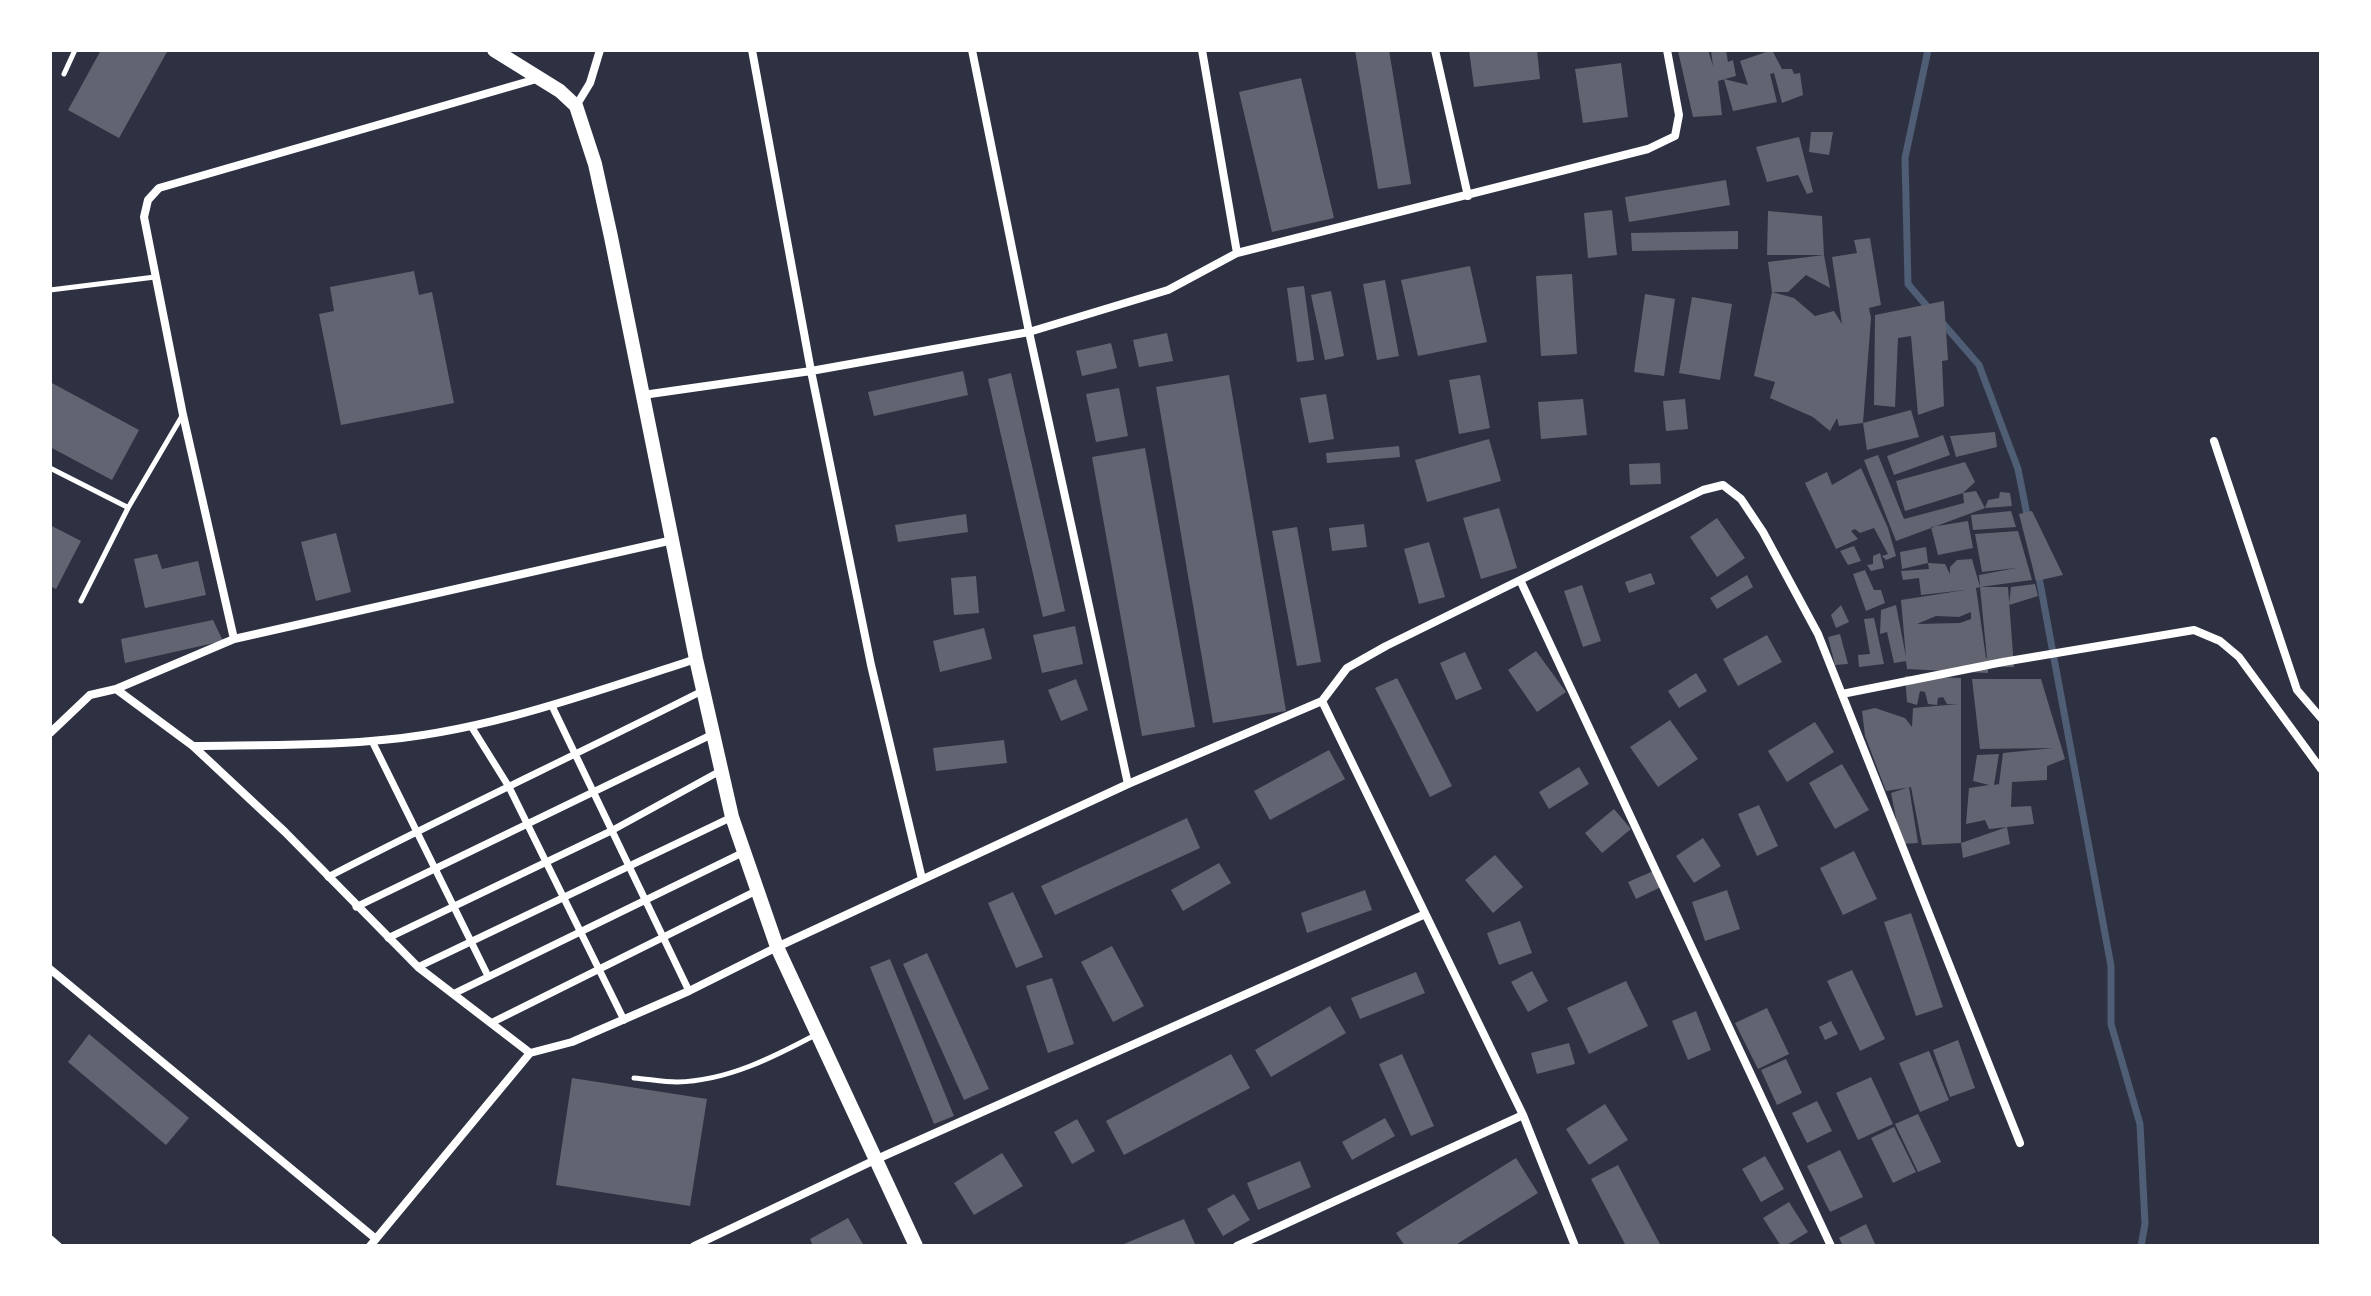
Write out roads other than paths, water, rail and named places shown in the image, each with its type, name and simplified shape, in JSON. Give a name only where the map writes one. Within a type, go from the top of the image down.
[{"type":"street","points":[[494,50],[540,78],[576,106],[595,164],[696,659],[732,817],[777,947],[916,1246]]},
{"type":"street","points":[[576,106],[590,83],[600,50]]},
{"type":"street","points":[[752,50],[811,371],[871,665],[922,879]]},
{"type":"street","points":[[972,50],[1029,332],[1128,784]]},
{"type":"street","points":[[1202,50],[1237,253]]},
{"type":"street","points":[[1435,50],[1468,196]]},
{"type":"street","points":[[643,395],[811,371],[1029,332],[1168,290],[1237,253],[1648,149],[1675,136],[1679,115],[1667,50]]},
{"type":"street","points":[[234,639],[183,415],[144,217],[148,200],[159,188],[540,78]]},
{"type":"street","points":[[2214,441],[2297,690],[2321,718]]},
{"type":"street","points":[[50,969],[373,1242],[530,1053],[572,1042],[624,1020],[1128,784],[1322,701],[1347,668],[1386,646],[1703,490],[1723,485],[1741,499],[1763,532],[1818,634],[2020,1143]]},
{"type":"street","points":[[50,733],[90,695],[116,689],[234,639],[673,540]]},
{"type":"street","points":[[1521,582],[1831,1246]]},
{"type":"street","points":[[1842,694],[2003,662],[2194,630],[2220,641],[2239,657],[2321,769]]},
{"type":"street","points":[[193,746],[372,741],[471,726],[552,706],[696,659]]},
{"type":"street","points":[[116,689],[193,746],[285,832],[418,967],[530,1053]]},
{"type":"street","points":[[328,877],[703,691]]},
{"type":"street","points":[[1322,701],[1423,915],[1523,1115],[1575,1246]]},
{"type":"street","points":[[552,706],[689,991]]},
{"type":"street","points":[[471,726],[509,787],[624,1020]]},
{"type":"street","points":[[356,907],[713,734]]},
{"type":"street","points":[[372,741],[488,976]]},
{"type":"street","points":[[388,938],[611,831],[722,770]]},
{"type":"street","points":[[418,967],[732,817]]},
{"type":"street","points":[[453,994],[744,852]]},
{"type":"street","points":[[491,1023],[756,891]]},
{"type":"street","points":[[694,1246],[877,1159],[1423,915]]},
{"type":"street","points":[[1237,1246],[1523,1115]]},
{"type":"street","points":[[50,1239],[58,1246]]},
{"type":"lane","points":[[64,74],[75,50]]},
{"type":"lane","points":[[50,290],[156,277]]},
{"type":"lane","points":[[81,601],[128,508],[183,415]]},
{"type":"lane","points":[[50,468],[128,508]]},
{"type":"lane","points":[[634,1078],[676,1082],[718,1077],[787,1050],[818,1034]]},
{"type":"waterway","points":[[1928,50],[1905,158],[1908,284],[1931,311]]},
{"type":"waterway","points":[[1940,320],[1979,365],[2018,469],[2028,520]]},
{"type":"waterway","points":[[2038,572],[2111,966],[2111,1024],[2140,1124],[2145,1224],[2141,1246]]}]
